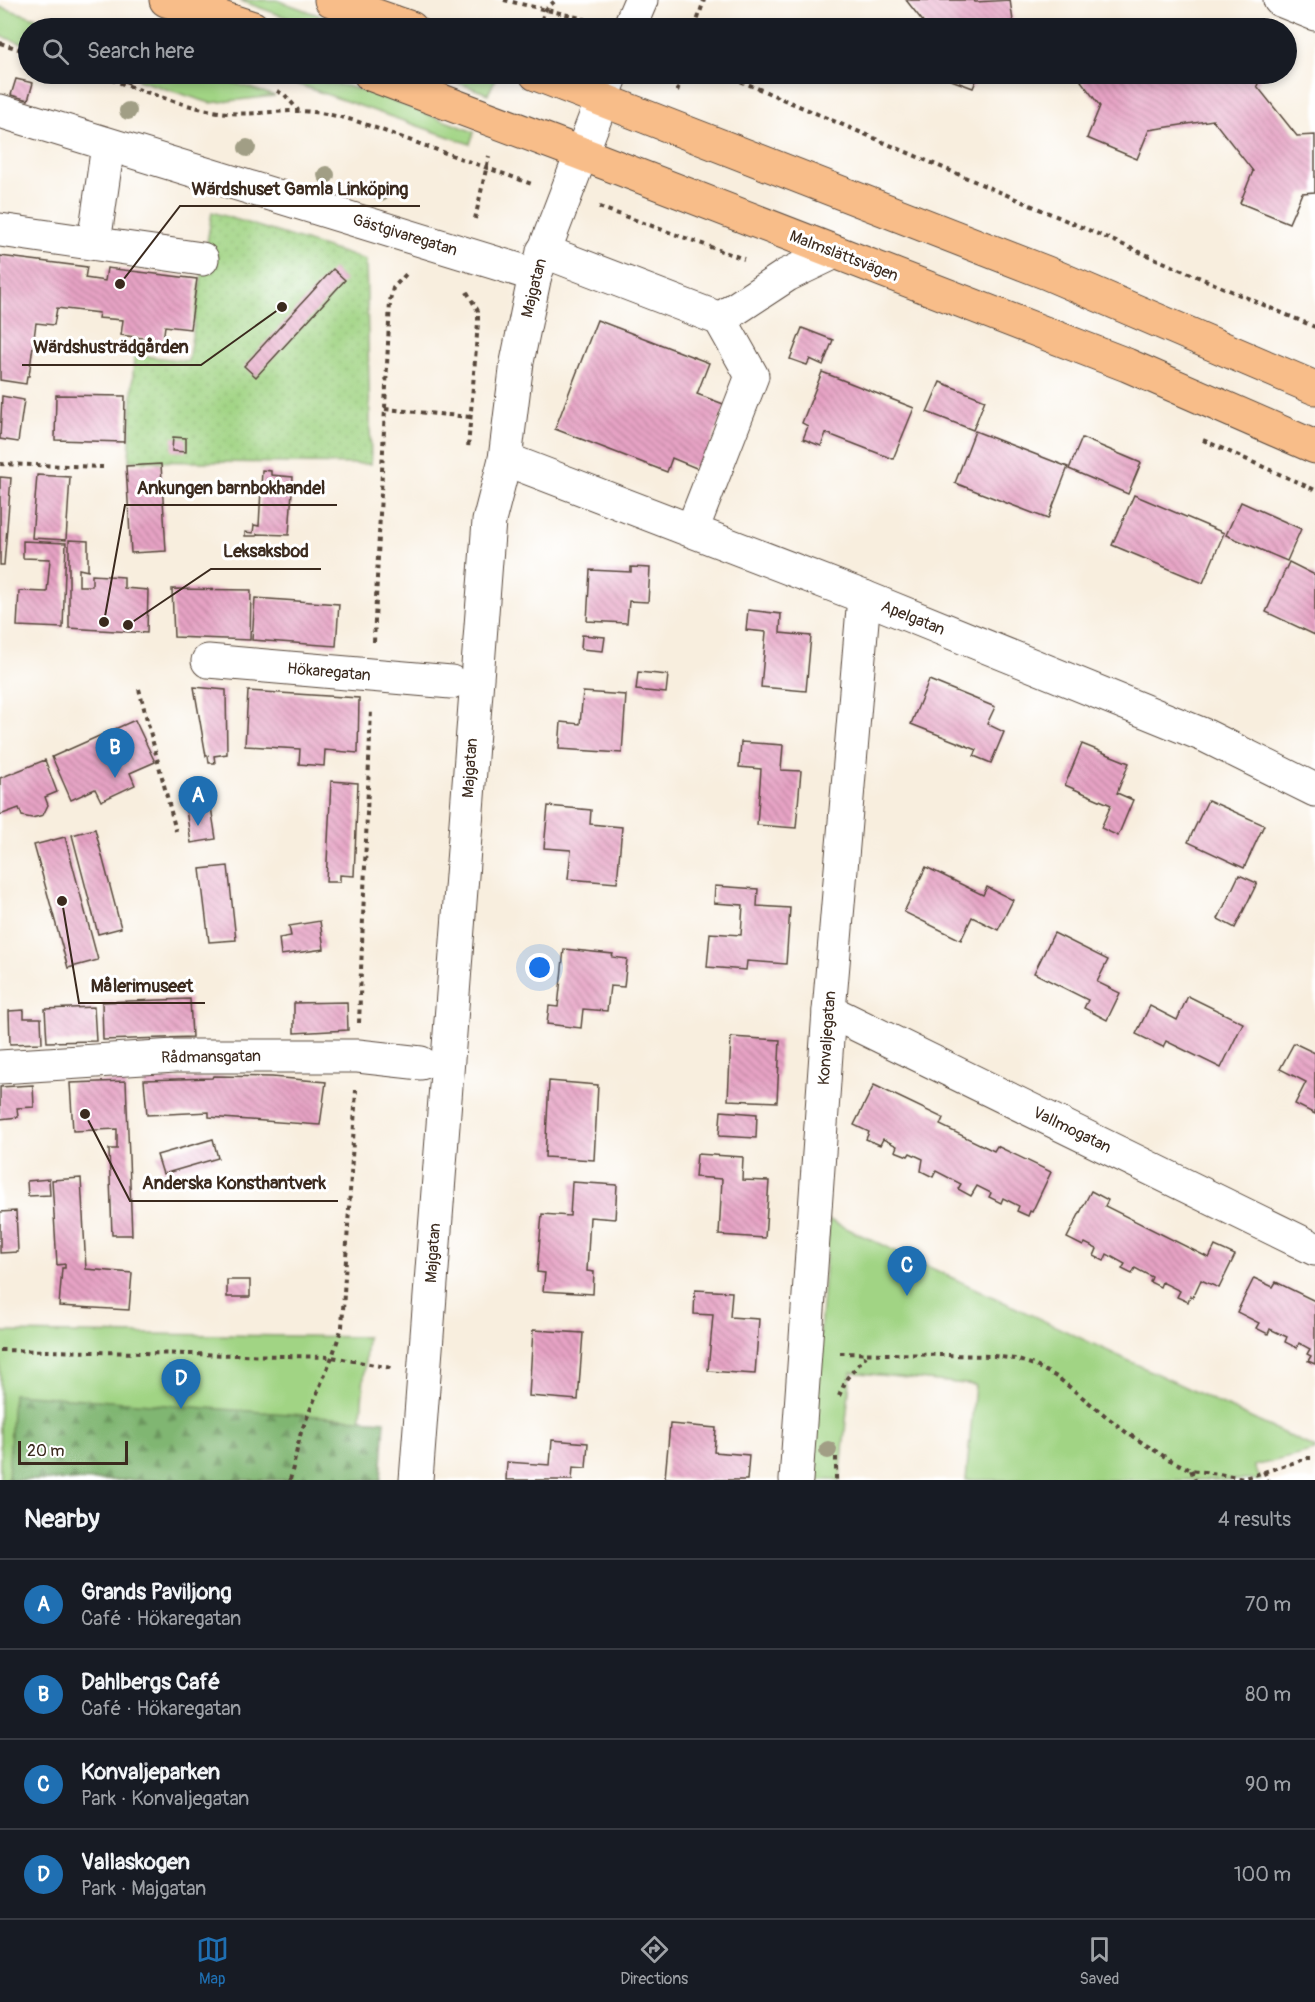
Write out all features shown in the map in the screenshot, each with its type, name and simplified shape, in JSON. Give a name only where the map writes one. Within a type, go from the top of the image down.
[{"type":"main road","points":[[166,0],[222,18]]},
{"type":"main road","points":[[331,0],[382,18]]},
{"type":"main road","name":"Malmslättsvägen","points":[[397,84],[1127,364],[1315,447]]},
{"type":"main road","points":[[607,86],[1315,388]]},
{"type":"street","points":[[623,18],[641,0]]},
{"type":"street","points":[[1280,0],[1315,14]]},
{"type":"street","name":"Majgatan","points":[[416,1480],[489,521],[505,459],[517,362],[539,263],[607,86]]},
{"type":"street","name":"Gästgivaregatan","points":[[0,111],[108,146],[539,263],[720,319]]},
{"type":"street","points":[[94,243],[108,146]]},
{"type":"street","points":[[0,230],[202,259]]},
{"type":"street","points":[[692,530],[752,376],[720,319],[787,275],[835,252]]},
{"type":"street","name":"Apelgatan","points":[[505,459],[864,597],[1206,736],[1315,790]]},
{"type":"street","name":"Konvaljegatan","points":[[796,1480],[829,1011],[864,597]]},
{"type":"street","name":"Hökaregatan","points":[[208,661],[451,682]]},
{"type":"street","name":"Vallmogatan","points":[[829,1011],[1315,1249]]},
{"type":"street","name":"Rådmansgatan","points":[[0,1067],[175,1056],[358,1056],[421,1064]]},
{"type":"path","points":[[504,0],[581,18]]},
{"type":"path","points":[[542,18],[546,9],[556,0]]},
{"type":"path","points":[[698,18],[704,0]]},
{"type":"path","points":[[0,43],[18,49]]},
{"type":"path","points":[[128,84],[203,110],[252,114],[299,111],[329,114],[356,121],[485,167]]},
{"type":"path","points":[[747,84],[1315,327]]},
{"type":"path","points":[[277,90],[285,95],[299,111]]},
{"type":"path","points":[[632,219],[787,275]]},
{"type":"path","points":[[290,1480],[301,1432],[342,1327],[358,1056],[390,301],[393,288],[408,272],[419,271]]},
{"type":"path","points":[[385,409],[470,417]]},
{"type":"path","points":[[1195,436],[1315,490]]},
{"type":"path","points":[[0,464],[102,467]]},
{"type":"path","points":[[140,689],[176,831]]},
{"type":"path","points":[[0,1350],[332,1357],[397,1369]]},
{"type":"path","points":[[806,1351],[867,1355],[994,1356],[1015,1359],[1034,1365],[1058,1377],[1127,1433],[1170,1460],[1191,1470],[1244,1479],[1315,1458]]},
{"type":"path","points":[[835,1405],[847,1378],[867,1355]]},
{"type":"path","points":[[835,1451],[836,1480]]},
{"type":"path","points":[[1191,1470],[1195,1480]]},
{"type":"path","points":[[1264,1472],[1268,1480]]},
{"type":"green space","points":[[239,0],[277,0],[326,18],[288,18]]},
{"type":"green space","points":[[0,7],[36,18],[18,18],[18,42],[0,36]]},
{"type":"green space","points":[[151,84],[237,84],[275,96],[210,103]]},
{"type":"green space","points":[[297,84],[334,84],[378,95],[474,132],[470,144]]},
{"type":"green space","points":[[462,84],[493,84],[488,94]]},
{"type":"green space","points":[[212,212],[366,260],[371,464],[129,461],[134,355],[188,361]]},
{"type":"green space","points":[[829,1220],[1315,1448],[1315,1451],[1254,1466],[1261,1480],[966,1480],[975,1385],[851,1372],[840,1480],[808,1480]]},
{"type":"green space","points":[[0,1332],[367,1337],[356,1480],[0,1480]]},
{"type":"green space","points":[[13,1394],[385,1421],[381,1480],[8,1480]]},
{"type":"building","points":[[906,0],[974,0],[975,2],[1010,0],[1013,18],[920,18]]},
{"type":"building","points":[[16,79],[18,84],[33,84],[28,100],[11,95]]},
{"type":"building","points":[[962,84],[975,84],[973,88]]},
{"type":"building","points":[[1083,84],[1258,84],[1257,86],[1297,136],[1315,135],[1315,192],[1302,193],[1289,223],[1240,203],[1253,171],[1213,120],[1149,130],[1137,159],[1087,138],[1100,106]]},
{"type":"building","points":[[0,256],[87,267],[85,278],[105,281],[107,268],[197,279],[190,329],[165,326],[163,341],[121,335],[123,320],[98,318],[99,313],[57,308],[54,325],[36,323],[26,384],[0,380]]},
{"type":"building","points":[[333,269],[345,280],[256,377],[244,366]]},
{"type":"building","points":[[597,320],[709,363],[697,394],[726,405],[701,470],[672,458],[667,472],[555,429]]},
{"type":"building","points":[[802,328],[833,340],[823,365],[810,359],[807,365],[790,359]]},
{"type":"building","points":[[822,372],[914,408],[893,459],[826,433],[821,446],[803,439],[808,426],[802,423]]},
{"type":"building","points":[[940,382],[985,400],[973,430],[927,412]]},
{"type":"building","points":[[56,395],[125,396],[124,442],[55,440]]},
{"type":"building","points":[[2,396],[24,400],[18,442],[0,439]]},
{"type":"building","points":[[975,431],[1068,467],[1048,519],[955,483]]},
{"type":"building","points":[[173,437],[186,438],[186,452],[172,451]]},
{"type":"building","points":[[1082,438],[1141,463],[1128,494],[1069,469]]},
{"type":"building","points":[[161,464],[166,551],[131,553],[126,466]]},
{"type":"building","points":[[262,470],[271,471],[271,475],[293,477],[289,535],[245,536],[245,532],[253,533],[254,525],[259,526]]},
{"type":"building","points":[[37,475],[70,477],[66,540],[32,538]]},
{"type":"building","points":[[0,477],[11,478],[4,565],[0,565]]},
{"type":"building","points":[[1134,495],[1224,533],[1203,583],[1112,545]]},
{"type":"building","points":[[1241,502],[1301,529],[1287,561],[1226,535]]},
{"type":"building","points":[[69,540],[88,541],[88,571],[79,569],[79,586],[92,586],[92,575],[124,577],[124,588],[148,590],[147,633],[69,628]]},
{"type":"building","points":[[23,541],[66,543],[63,628],[17,626],[19,591],[47,592],[50,559],[23,558]]},
{"type":"building","points":[[1289,562],[1315,575],[1315,635],[1266,612]]},
{"type":"building","points":[[631,567],[650,568],[648,602],[629,601],[627,623],[587,621],[590,570],[631,572]]},
{"type":"building","points":[[172,589],[251,590],[250,640],[174,637]]},
{"type":"building","points":[[255,598],[339,604],[336,646],[252,640]]},
{"type":"building","points":[[748,610],[781,614],[780,633],[811,636],[806,691],[761,687],[766,632],[746,630]]},
{"type":"building","points":[[582,635],[605,637],[603,651],[581,649]]},
{"type":"building","points":[[638,672],[668,675],[666,693],[636,690]]},
{"type":"building","points":[[929,680],[995,707],[987,724],[1004,732],[991,763],[974,756],[977,750],[911,724]]},
{"type":"building","points":[[194,687],[226,690],[227,754],[214,756],[215,763],[209,763],[208,756],[206,756]]},
{"type":"building","points":[[248,691],[359,698],[358,753],[325,750],[324,766],[299,764],[300,749],[245,746]]},
{"type":"building","points":[[583,692],[626,695],[622,753],[559,749],[561,722],[580,724]]},
{"type":"building","points":[[135,720],[155,762],[130,773],[135,785],[101,801],[95,789],[71,800],[52,757]]},
{"type":"building","points":[[741,742],[783,745],[781,770],[801,771],[796,828],[757,825],[761,769],[739,767]]},
{"type":"building","points":[[1082,744],[1129,763],[1117,793],[1133,800],[1118,836],[1101,828],[1111,805],[1065,785]]},
{"type":"building","points":[[45,760],[57,792],[45,797],[48,805],[43,815],[32,818],[22,816],[19,808],[0,815],[0,778]]},
{"type":"building","points":[[331,781],[358,783],[354,876],[340,875],[340,882],[326,882]]},
{"type":"building","points":[[1208,800],[1264,825],[1244,868],[1188,842]]},
{"type":"building","points":[[548,806],[591,810],[590,824],[622,827],[617,883],[568,879],[571,850],[544,848]]},
{"type":"building","points":[[211,807],[216,839],[191,843],[186,810]]},
{"type":"building","points":[[95,829],[121,928],[98,934],[72,835]]},
{"type":"building","points":[[65,837],[98,960],[68,968],[34,845]]},
{"type":"building","points":[[228,866],[236,940],[209,942],[200,869]]},
{"type":"building","points":[[926,867],[983,895],[987,887],[1013,900],[998,930],[972,917],[961,940],[904,912]]},
{"type":"building","points":[[1239,875],[1257,883],[1235,928],[1218,919]]},
{"type":"building","points":[[715,886],[758,889],[757,906],[790,908],[786,964],[747,961],[746,970],[707,967],[710,933],[741,935],[743,905],[714,903]]},
{"type":"building","points":[[320,921],[324,949],[281,955],[279,938],[291,936],[289,926]]},
{"type":"building","points":[[1054,933],[1108,960],[1097,982],[1120,993],[1107,1020],[1084,1008],[1088,1000],[1034,973]]},
{"type":"building","points":[[564,949],[613,954],[612,957],[627,959],[624,987],[610,986],[607,1011],[583,1009],[581,1028],[547,1024],[549,1006],[558,1007]]},
{"type":"building","points":[[1188,996],[1243,1023],[1221,1068],[1166,1041],[1163,1047],[1136,1034],[1150,1006],[1177,1020]]},
{"type":"building","points":[[190,999],[192,1037],[103,1040],[102,1002]]},
{"type":"building","points":[[347,1002],[348,1030],[294,1033],[294,1003]]},
{"type":"building","points":[[94,1007],[96,1041],[47,1042],[45,1009]]},
{"type":"building","points":[[24,1010],[24,1018],[41,1018],[42,1043],[10,1044],[9,1011]]},
{"type":"building","points":[[731,1037],[780,1040],[777,1102],[728,1100]]},
{"type":"building","points":[[1294,1043],[1315,1053],[1315,1114],[1295,1104],[1306,1082],[1280,1069]]},
{"type":"building","points":[[213,1076],[272,1077],[326,1082],[320,1125],[209,1117],[209,1112],[147,1115],[144,1080],[212,1078]]},
{"type":"building","points":[[126,1081],[132,1235],[112,1235],[109,1149],[117,1149],[117,1129],[73,1131],[70,1083]]},
{"type":"building","points":[[549,1081],[598,1085],[594,1160],[545,1157]]},
{"type":"building","points":[[33,1085],[34,1107],[17,1108],[18,1117],[0,1119],[0,1087]]},
{"type":"building","points":[[874,1085],[943,1118],[940,1125],[994,1151],[997,1146],[1051,1172],[1032,1212],[1030,1211],[1028,1216],[1017,1211],[1019,1206],[1003,1198],[1001,1203],[989,1197],[991,1193],[977,1186],[971,1196],[958,1189],[961,1184],[936,1171],[933,1177],[921,1171],[923,1159],[910,1153],[908,1156],[895,1151],[897,1146],[883,1139],[880,1145],[866,1139],[869,1132],[854,1125]]},
{"type":"building","points":[[721,1111],[757,1114],[756,1138],[719,1136]]},
{"type":"building","points":[[213,1139],[218,1158],[163,1174],[157,1155]]},
{"type":"building","points":[[697,1154],[743,1157],[742,1180],[769,1181],[765,1238],[719,1235],[722,1179],[695,1177]]},
{"type":"building","points":[[81,1178],[86,1269],[132,1273],[129,1310],[59,1306],[62,1268],[65,1268],[65,1264],[57,1265],[52,1180]]},
{"type":"building","points":[[49,1179],[50,1195],[28,1196],[27,1181]]},
{"type":"building","points":[[572,1182],[617,1185],[615,1219],[590,1217],[587,1271],[594,1272],[593,1294],[543,1291],[545,1273],[537,1272],[542,1214],[570,1216]]},
{"type":"building","points":[[1091,1191],[1108,1200],[1105,1206],[1209,1258],[1215,1246],[1235,1255],[1219,1288],[1201,1280],[1188,1302],[1177,1297],[1180,1291],[1162,1282],[1160,1287],[1150,1282],[1152,1277],[1135,1268],[1132,1274],[1122,1269],[1125,1264],[1107,1254],[1104,1261],[1094,1256],[1097,1249],[1085,1243],[1083,1246],[1067,1238]]},
{"type":"building","points":[[16,1211],[18,1252],[0,1253],[0,1212]]},
{"type":"building","points":[[1254,1278],[1273,1287],[1276,1282],[1315,1301],[1315,1364],[1308,1361],[1311,1356],[1307,1354],[1310,1349],[1299,1343],[1297,1348],[1285,1342],[1287,1337],[1270,1329],[1268,1334],[1256,1328],[1259,1323],[1237,1312]]},
{"type":"building","points":[[227,1280],[250,1280],[250,1297],[227,1297]]},
{"type":"building","points":[[695,1290],[732,1292],[730,1317],[759,1319],[755,1374],[708,1371],[713,1315],[694,1314]]},
{"type":"building","points":[[533,1330],[583,1333],[578,1400],[529,1396]]},
{"type":"building","points":[[670,1424],[716,1428],[714,1452],[749,1455],[747,1480],[665,1478]]},
{"type":"building","points":[[552,1440],[588,1443],[586,1468],[573,1467],[572,1480],[506,1480],[507,1462],[550,1465]]},
{"type":"place","name":"Wärdshuset Gamla Linköping","points":[[120,284]]},
{"type":"place","name":"Wärdshusträdgården","points":[[282,307]]},
{"type":"place","name":"Ankungen barnbokhandel","points":[[104,622]]},
{"type":"place","name":"Leksaksbod","points":[[128,625]]},
{"type":"place","name":"Dahlbergs Café","points":[[115,778]]},
{"type":"place","name":"Grands Paviljong","points":[[198,826]]},
{"type":"place","name":"Målerimuseet","points":[[62,901]]},
{"type":"place","name":"Anderska Konsthantverk","points":[[85,1114]]},
{"type":"place","name":"Konvaljeparken","points":[[907,1296]]},
{"type":"place","name":"Vallaskogen","points":[[181,1409]]}]
